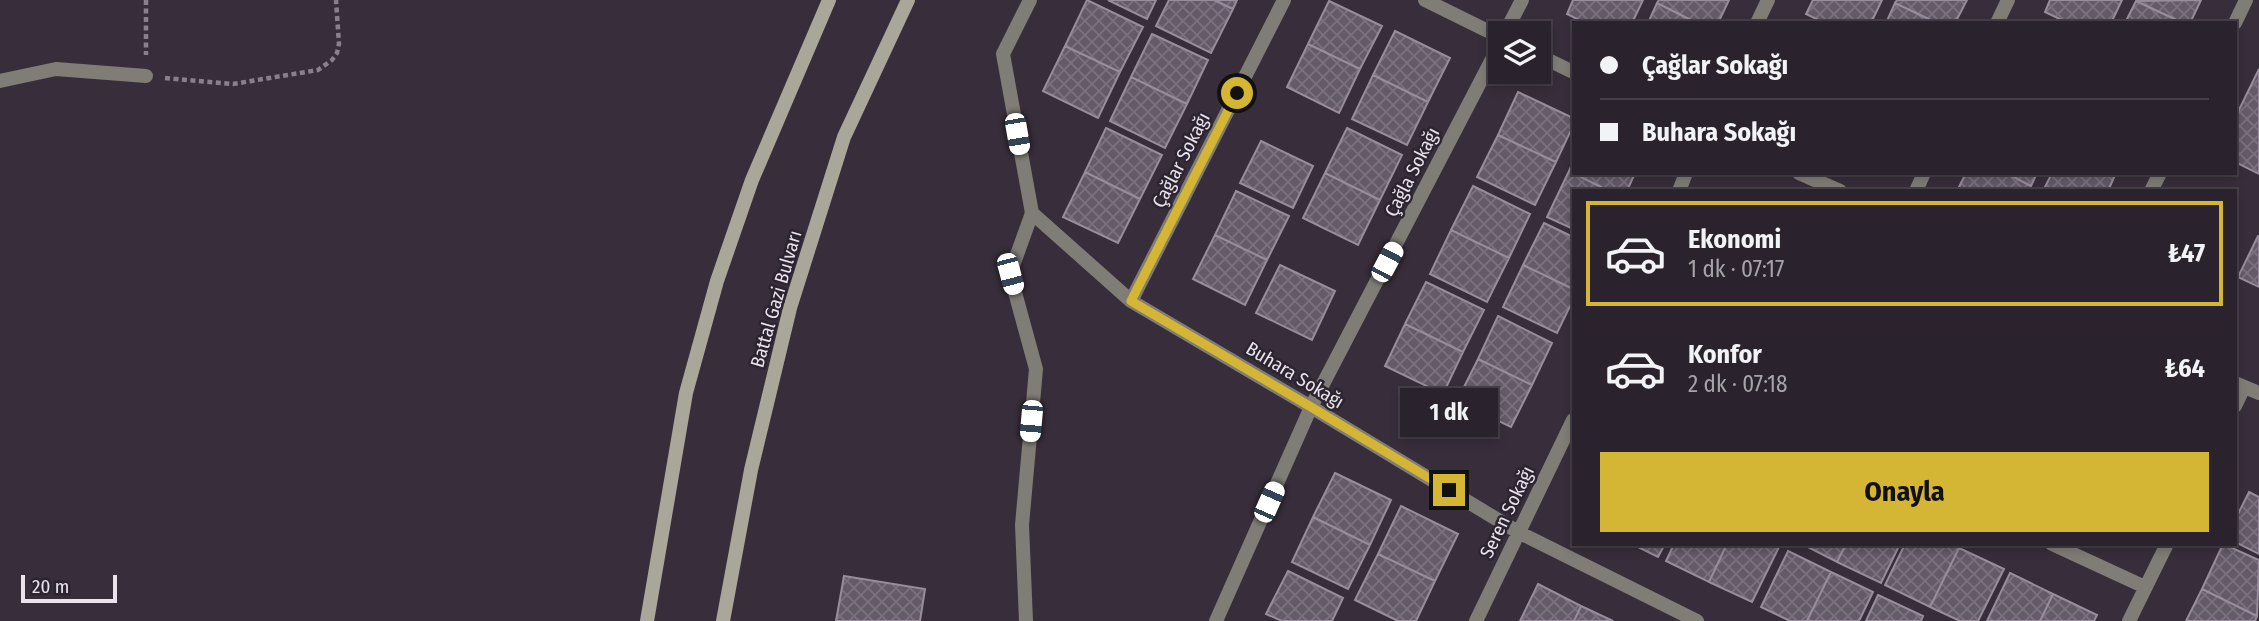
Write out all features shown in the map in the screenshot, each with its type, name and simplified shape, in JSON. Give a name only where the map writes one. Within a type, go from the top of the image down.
[{"type":"street","points":[[647,621],[686,393],[717,281],[752,180],[830,0]]},
{"type":"street","name":"Battal Gazi Bulvarı","points":[[723,621],[751,470],[790,308],[844,137],[908,0]]},
{"type":"street","points":[[1027,621],[1022,525],[1036,369],[1010,274],[1032,213],[1003,54],[1030,0]]},
{"type":"street","name":"Çağlar Sokağı","points":[[1131,301],[1284,0]]},
{"type":"street","points":[[1425,0],[1488,31]]},
{"type":"street","points":[[1512,21],[1522,0]]},
{"type":"street","points":[[1759,21],[1769,0]]},
{"type":"street","points":[[1998,21],[2008,0]]},
{"type":"street","points":[[2236,21],[2246,0]]},
{"type":"street","points":[[1551,61],[1572,72]]},
{"type":"street","name":"Çağla Sokağı","points":[[1216,621],[1311,407],[1488,67]]},
{"type":"street","points":[[0,81],[56,69],[146,76]]},
{"type":"street","points":[[1804,175],[1835,189]]},
{"type":"street","name":"Buhara Sokağı","points":[[1032,213],[1131,301],[1518,532],[1698,621]]},
{"type":"street","points":[[2239,385],[2259,393]]},
{"type":"street","name":"Seren Sokağı","points":[[1476,621],[1572,422]]},
{"type":"street","points":[[2056,546],[2146,587]]},
{"type":"street","points":[[2129,621],[2165,546]]},
{"type":"path","points":[[146,0],[146,76],[233,84],[318,70],[332,61],[339,44],[336,0]]},
{"type":"building","points":[[1087,0],[1143,27],[1120,72],[1065,46]]},
{"type":"building","points":[[1108,0],[1156,0],[1147,19]]},
{"type":"building","points":[[1169,0],[1214,0],[1233,9],[1211,53],[1156,26]]},
{"type":"building","points":[[1214,0],[1237,0],[1233,9]]},
{"type":"building","points":[[1573,0],[1643,0],[1633,21],[1581,21],[1567,14]]},
{"type":"building","points":[[1659,0],[1729,0],[1719,21],[1693,21],[1657,3]]},
{"type":"building","points":[[1813,0],[1882,0],[1872,21],[1821,21],[1806,14]]},
{"type":"building","points":[[1897,0],[1967,0],[1956,21],[1933,21],[1895,3]]},
{"type":"building","points":[[2050,0],[2122,0],[2112,21],[2064,21],[2045,12]]},
{"type":"building","points":[[2201,0],[2191,21],[2179,21],[2136,1]]},
{"type":"building","points":[[1329,1],[1382,26],[1360,69],[1308,44]]},
{"type":"building","points":[[2136,1],[2179,21],[2126,21]]},
{"type":"building","points":[[1657,3],[1693,21],[1649,21]]},
{"type":"building","points":[[1895,3],[1933,21],[1887,21]]},
{"type":"building","points":[[1395,31],[1450,58],[1428,102],[1373,75]]},
{"type":"building","points":[[1152,34],[1208,60],[1187,104],[1131,77]]},
{"type":"building","points":[[1308,44],[1360,69],[1339,113],[1287,87]]},
{"type":"building","points":[[1065,46],[1120,72],[1098,118],[1043,91]]},
{"type":"building","points":[[2259,69],[2259,174],[2237,163],[2237,114]]},
{"type":"building","points":[[1373,75],[1428,102],[1407,145],[1352,119]]},
{"type":"building","points":[[1131,77],[1187,104],[1165,148],[1110,121]]},
{"type":"building","points":[[1518,92],[1572,118],[1572,128],[1556,162],[1498,135]]},
{"type":"building","points":[[1106,128],[1162,155],[1140,199],[1085,172]]},
{"type":"building","points":[[1347,128],[1402,155],[1380,200],[1325,173]]},
{"type":"building","points":[[1498,135],[1556,162],[1535,205],[1477,177]]},
{"type":"building","points":[[1261,141],[1313,166],[1293,208],[1240,183]]},
{"type":"building","points":[[1569,171],[1572,175],[1605,189],[1572,189],[1572,229],[1547,217]]},
{"type":"building","points":[[1085,172],[1140,199],[1118,243],[1063,217]]},
{"type":"building","points":[[1325,173],[1380,200],[1358,245],[1303,218]]},
{"type":"building","points":[[1577,175],[1634,175],[1628,189],[1605,189]]},
{"type":"building","points":[[1965,175],[2010,175],[2031,186],[2030,189],[1958,189]]},
{"type":"building","points":[[2010,175],[2036,175],[2031,186]]},
{"type":"building","points":[[2051,175],[2115,175],[2109,189],[2044,189]]},
{"type":"building","points":[[1473,186],[1530,214],[1509,258],[1451,230]]},
{"type":"building","points":[[1236,191],[1289,216],[1267,260],[1215,235]]},
{"type":"building","points":[[1544,223],[1572,237],[1572,289],[1523,265]]},
{"type":"building","points":[[1451,230],[1509,258],[1487,302],[1430,274]]},
{"type":"building","points":[[1215,235],[1267,260],[1245,305],[1193,279]]},
{"type":"building","points":[[2259,236],[2259,287],[2238,277]]},
{"type":"building","points":[[1280,265],[1335,291],[1312,340],[1256,313]]},
{"type":"building","points":[[1523,265],[1572,289],[1572,302],[1557,333],[1503,307]]},
{"type":"building","points":[[1426,282],[1484,310],[1463,352],[1405,324]]},
{"type":"building","points":[[1498,316],[1552,343],[1532,385],[1478,359]]},
{"type":"building","points":[[1405,324],[1463,352],[1443,394],[1385,366]]},
{"type":"building","points":[[1478,359],[1532,385],[1511,427],[1457,401]]},
{"type":"building","points":[[1335,473],[1391,500],[1370,545],[1313,517]]},
{"type":"building","points":[[2249,492],[2259,497],[2259,554],[2237,543],[2237,516]]},
{"type":"building","points":[[1401,506],[1458,534],[1435,581],[1378,554]]},
{"type":"building","points":[[1313,517],[1370,545],[1348,589],[1292,562]]},
{"type":"building","points":[[1636,546],[1664,546],[1658,557]]},
{"type":"building","points":[[1673,546],[1726,546],[1709,582],[1666,561]]},
{"type":"building","points":[[1726,546],[1779,547],[1752,602],[1709,582]]},
{"type":"building","points":[[1806,546],[1845,546],[1837,562]]},
{"type":"building","points":[[1845,546],[1899,546],[1881,583],[1837,562]]},
{"type":"building","points":[[1904,546],[1959,548],[1930,607],[1885,585]]},
{"type":"building","points":[[2222,546],[2259,560],[2257,616],[2202,589]]},
{"type":"building","points":[[1959,548],[2004,569],[1978,621],[1960,621],[1930,607]]},
{"type":"building","points":[[1788,551],[1831,572],[1807,621],[1790,621],[1761,607]]},
{"type":"building","points":[[1378,554],[1435,581],[1416,621],[1398,621],[1355,600]]},
{"type":"building","points":[[1288,571],[1343,598],[1332,621],[1282,621],[1266,614]]},
{"type":"building","points":[[1831,572],[1873,592],[1859,621],[1807,621]]},
{"type":"building","points":[[2010,573],[2053,594],[2040,621],[1987,621]]},
{"type":"building","points":[[844,576],[925,589],[920,621],[836,621]]},
{"type":"building","points":[[1538,584],[1581,606],[1574,621],[1520,621]]},
{"type":"building","points":[[2202,589],[2257,616],[2255,621],[2186,621]]},
{"type":"building","points":[[2053,594],[2097,615],[2094,621],[2040,621]]},
{"type":"building","points":[[1878,595],[1923,616],[1921,621],[1866,621]]},
{"type":"building","points":[[1581,606],[1613,621],[1574,621]]},
{"type":"route","points":[[1237,93],[1131,301],[1449,490]]}]
